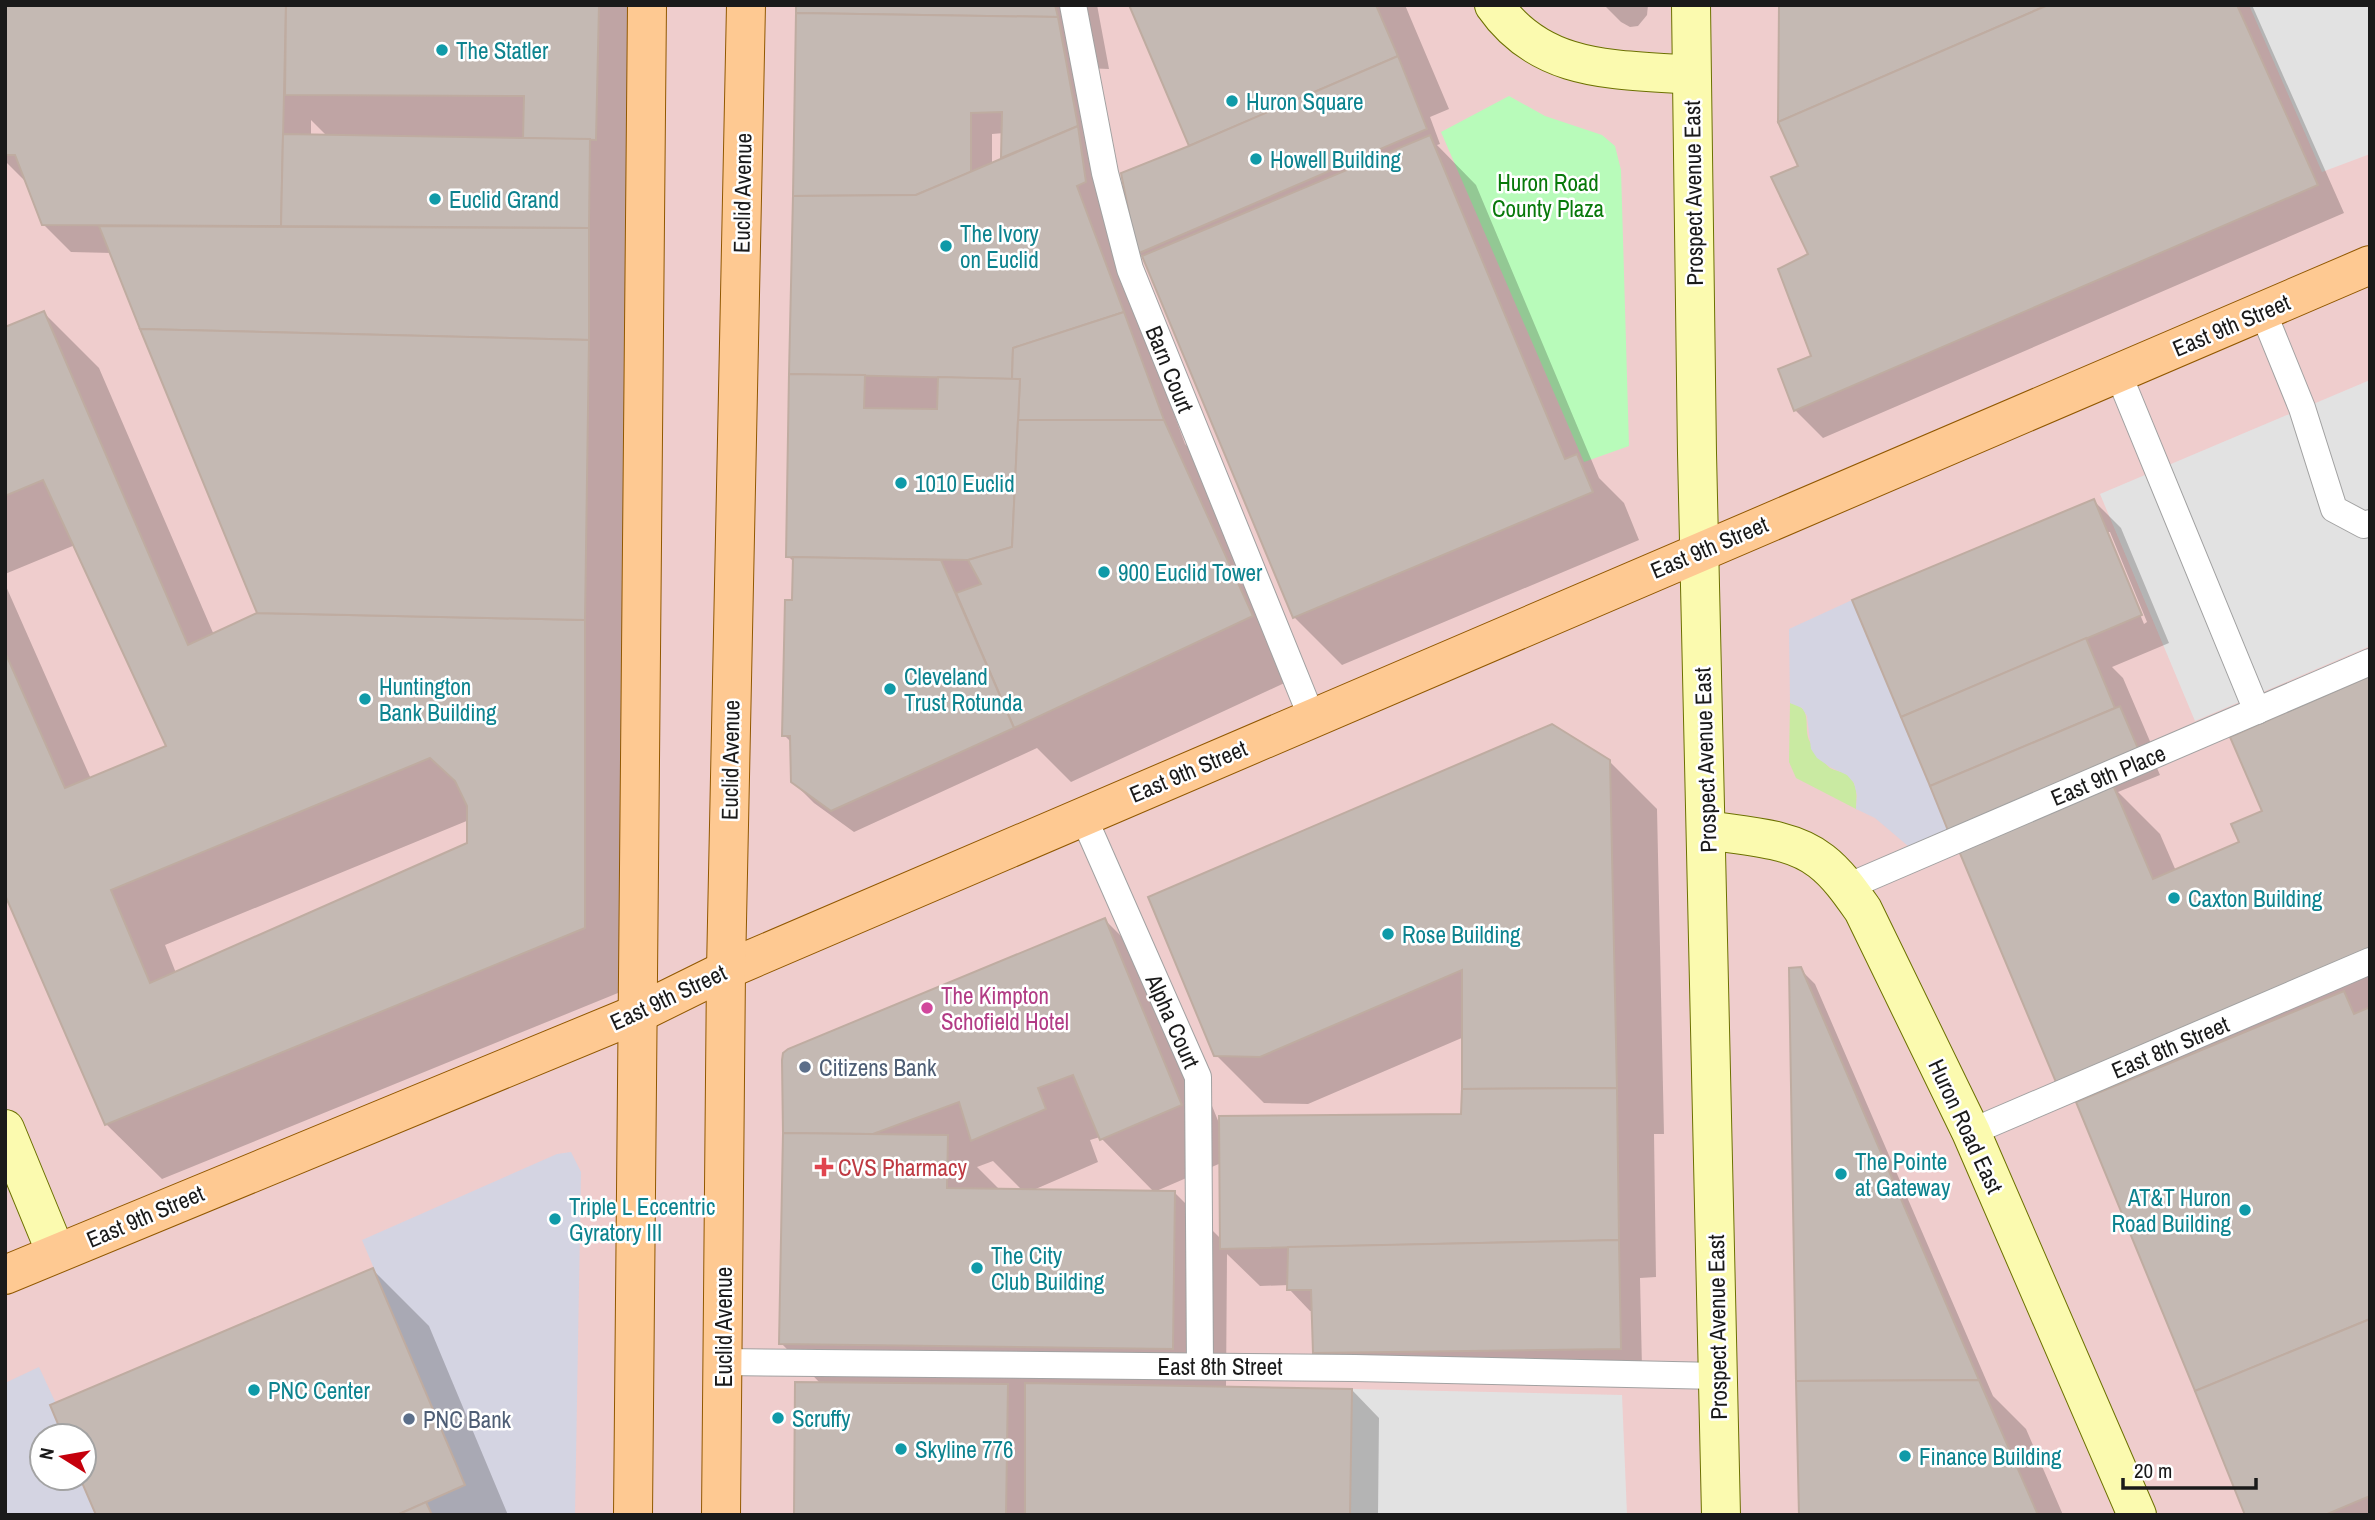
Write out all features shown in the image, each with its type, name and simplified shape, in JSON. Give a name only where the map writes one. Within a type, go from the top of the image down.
[{"type":"main road","points":[[633,1515],[646,5]]},
{"type":"main road","name":"Euclid Avenue","points":[[721,1515],[726,970],[746,5]]},
{"type":"main road","name":"East 9th Street","points":[[5,1275],[639,1013],[726,970],[1700,550],[2370,265]]},
{"type":"street","points":[[1494,5],[1503,18],[1533,45],[1565,60],[1604,68],[1691,75]]},
{"type":"street","name":"Prospect Avenue East","points":[[1691,5],[1721,1515]]},
{"type":"street","name":"Huron Road East","points":[[1707,830],[1781,843],[1820,859],[1847,887],[1863,910],[1971,1132],[2137,1515]]},
{"type":"street","points":[[5,1129],[56,1253]]},
{"type":"lane","name":"Barn Court","points":[[1073,5],[1105,173],[1130,269],[1312,718]]},
{"type":"lane","points":[[2263,312],[2302,408],[2334,509],[2364,525],[2370,523]]},
{"type":"lane","points":[[2118,373],[2257,711]]},
{"type":"lane","name":"East 9th Place","points":[[1847,887],[2370,662]]},
{"type":"lane","name":"Alpha Court","points":[[1083,816],[1198,1077],[1200,1366]]},
{"type":"lane","name":"East 8th Street","points":[[1971,1132],[2370,961]]},
{"type":"lane","name":"East 8th Street","points":[[722,1362],[1368,1368],[1718,1377]]},
{"type":"shaded area","points":[[5,5],[2370,5],[2370,1515],[5,1515]]},
{"type":"shaded area","points":[[2249,5],[2370,5],[2370,154],[2322,172]]},
{"type":"shaded area","points":[[2370,380],[2370,646],[2195,721],[2100,494]]},
{"type":"shaded area","points":[[1852,600],[1949,833],[1908,846],[1875,818],[1856,809],[1854,783],[1847,775],[1817,758],[1811,749],[1807,716],[1802,708],[1790,703],[1789,629]]},
{"type":"shaded area","points":[[571,1152],[581,1172],[575,1515],[432,1515],[426,1502],[465,1485],[362,1240],[557,1154]]},
{"type":"shaded area","points":[[39,1367],[65,1422],[28,1422],[28,1492],[93,1492],[108,1515],[5,1515],[5,1383]]},
{"type":"shaded area","points":[[1352,1389],[1622,1395],[1627,1515],[1350,1515]]},
{"type":"green space","name":"Huron Road County Plaza","points":[[1509,96],[1545,116],[1602,135],[1615,146],[1621,170],[1629,446],[1584,462],[1441,132]]},
{"type":"green space","points":[[1790,703],[1803,709],[1808,736],[1822,759],[1830,768],[1846,774],[1853,781],[1856,809],[1796,778],[1789,762]]},
{"type":"building","points":[[5,5],[286,5],[281,226],[42,225],[15,155],[5,155]]},
{"type":"building","name":"The Statler","points":[[286,5],[599,5],[596,140],[523,138],[524,96],[285,95]]},
{"type":"building","points":[[796,5],[1055,5],[1058,17],[796,13]]},
{"type":"building","name":"Huron Square","points":[[1129,5],[1376,5],[1398,56],[1189,146]]},
{"type":"building","points":[[1779,5],[2048,5],[1778,122]]},
{"type":"building","points":[[2048,5],[2237,5],[2318,185],[1794,411],[1778,369],[1811,356],[1778,269],[1808,254],[1771,177],[1798,166],[1778,122]]},
{"type":"building","points":[[796,13],[1058,17],[1078,126],[1001,158],[1002,112],[971,113],[971,172],[916,195],[793,196]]},
{"type":"building","name":"Howell Building","points":[[1398,56],[1427,129],[1137,254],[1121,173]]},
{"type":"building","name":"The Ivory on Euclid","points":[[1078,126],[1086,182],[1077,186],[1124,312],[1013,348],[1012,379],[789,374],[793,196],[916,195]]},
{"type":"building","name":"Euclid Grand","points":[[283,134],[590,139],[589,228],[281,226]]},
{"type":"building","points":[[1430,135],[1565,459],[1577,454],[1593,492],[1293,618],[1142,256]]},
{"type":"building","points":[[99,226],[589,228],[589,340],[140,329]]},
{"type":"building","name":"Huntington Bank Building","points":[[44,311],[188,645],[257,613],[585,620],[585,928],[105,1125],[5,895],[5,652],[65,788],[166,746],[43,480],[5,496],[5,327]],"holes":[[[430,758],[455,781],[467,806],[467,843],[150,983],[111,890]]]},
{"type":"building","points":[[1124,312],[1164,420],[1018,420],[1020,379],[1012,379],[1013,348]]},
{"type":"building","points":[[140,329],[589,340],[585,620],[257,613]]},
{"type":"building","name":"1010 Euclid","points":[[789,374],[865,375],[864,408],[937,409],[938,377],[1020,379],[1012,547],[968,560],[786,557]]},
{"type":"building","name":"900 Euclid Tower","points":[[1018,420],[1164,420],[1253,616],[1014,728],[956,593],[981,584],[968,560],[1012,547]]},
{"type":"building","points":[[2094,499],[2142,615],[1901,717],[1852,600]]},
{"type":"building","name":"Cleveland Trust Rotunda","points":[[793,557],[941,560],[1014,728],[831,811],[791,782],[790,736],[782,736],[785,600],[792,600]]},
{"type":"building","points":[[2086,638],[2115,708],[1930,786],[1901,717]]},
{"type":"building","name":"Caxton Building","points":[[2370,676],[2370,954],[2058,1087],[1959,851],[2113,785],[2153,879],[2239,842],[2231,824],[2262,811],[2230,737]]},
{"type":"building","points":[[2120,706],[2140,753],[1949,833],[1930,786]]},
{"type":"building","name":"Rose Building","points":[[1552,724],[1610,760],[1617,1088],[1462,1089],[1462,970],[1260,1057],[1214,1056],[1148,897]]},
{"type":"building","points":[[1105,918],[1182,1105],[1100,1140],[1073,1075],[1038,1088],[1046,1109],[971,1141],[959,1102],[873,1134],[783,1133],[782,1060],[783,1053],[788,1049]]},
{"type":"building","name":"The Pointe at Gateway","points":[[1801,967],[1979,1380],[1796,1381],[1789,968]]},
{"type":"building","name":"AT&T Huron Road Building","points":[[2344,991],[2354,1014],[2370,1007],[2370,1319],[2195,1391],[2076,1102]]},
{"type":"building","points":[[1617,1088],[1619,1240],[1220,1249],[1219,1116],[1461,1114],[1462,1089]]},
{"type":"building","name":"The City Club Building","points":[[783,1133],[948,1135],[947,1188],[1175,1191],[1173,1349],[779,1344]]},
{"type":"building","points":[[1619,1240],[1621,1349],[1313,1353],[1311,1290],[1287,1290],[1288,1247]]},
{"type":"building","name":"PNC Center","points":[[373,1268],[465,1485],[397,1515],[96,1515],[86,1492],[98,1492],[98,1422],[57,1422],[50,1405]]},
{"type":"building","points":[[2370,1319],[2370,1496],[2325,1515],[2245,1515],[2195,1391]]},
{"type":"building","name":"Finance Building","points":[[1979,1380],[2038,1515],[1799,1515],[1796,1381]]},
{"type":"building","name":"Skyline 776","points":[[795,1382],[1008,1384],[1006,1515],[794,1515]]},
{"type":"building","points":[[1025,1383],[1352,1389],[1350,1515],[1025,1515]]},
{"type":"building","points":[[426,1502],[432,1515],[397,1515]]},
{"type":"place","name":"The Statler","points":[[442,50]]},
{"type":"place","name":"Huron Square","points":[[1232,101]]},
{"type":"place","name":"Howell Building","points":[[1256,159]]},
{"type":"place","name":"Euclid Grand","points":[[435,199]]},
{"type":"place","name":"The Ivory on Euclid","points":[[946,246]]},
{"type":"place","name":"1010 Euclid","points":[[901,483]]},
{"type":"place","name":"900 Euclid Tower","points":[[1104,572]]},
{"type":"place","name":"Cleveland Trust Rotunda","points":[[890,689]]},
{"type":"place","name":"Huntington Bank Building","points":[[365,699]]},
{"type":"place","name":"Caxton Building","points":[[2174,898]]},
{"type":"place","name":"Rose Building","points":[[1388,934]]},
{"type":"place","name":"The Kimpton Schofield Hotel","points":[[927,1008]]},
{"type":"place","name":"Citizens Bank","points":[[805,1067]]},
{"type":"place","name":"CVS Pharmacy","points":[[824,1167]]},
{"type":"place","name":"The Pointe at Gateway","points":[[1841,1174]]},
{"type":"place","name":"AT&T Huron Road Building","points":[[2245,1210]]},
{"type":"place","name":"Triple L Eccentric Gyratory III","points":[[555,1219]]},
{"type":"place","name":"The City Club Building","points":[[977,1268]]},
{"type":"place","name":"PNC Center","points":[[254,1390]]},
{"type":"place","name":"Scruffy","points":[[778,1418]]},
{"type":"place","name":"PNC Bank","points":[[409,1419]]},
{"type":"place","name":"Skyline 776","points":[[901,1449]]},
{"type":"place","name":"Finance Building","points":[[1905,1456]]}]
